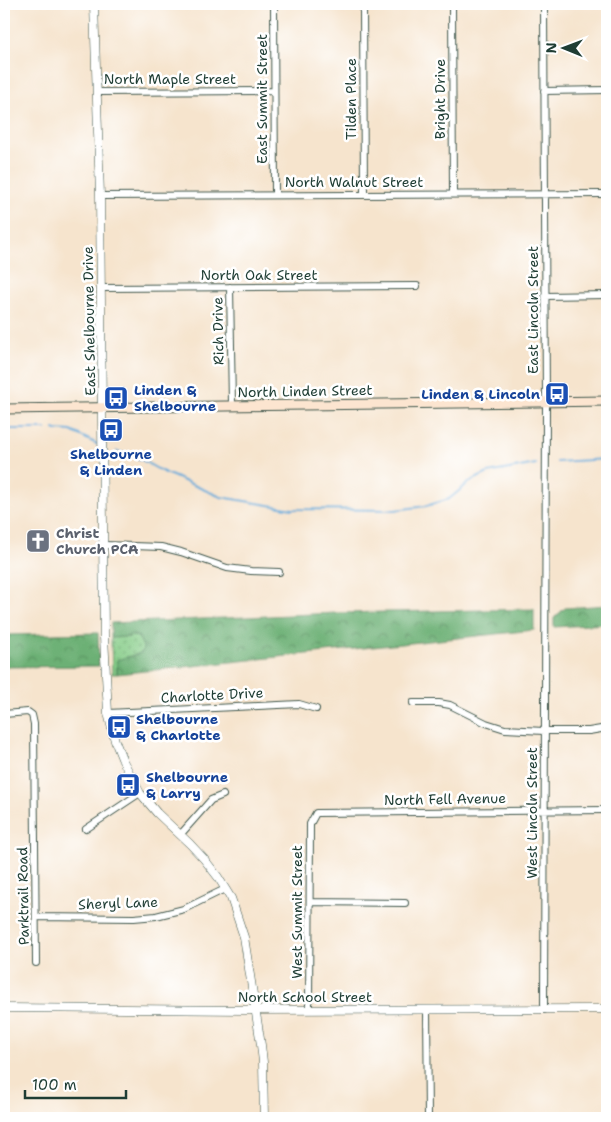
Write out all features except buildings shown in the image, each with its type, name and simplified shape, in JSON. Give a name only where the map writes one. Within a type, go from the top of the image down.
[{"type":"main road","name":"North Linden Street","points":[[4,409],[607,401]]},
{"type":"street","name":"East Shelbourne Drive","points":[[94,4],[100,196],[105,545],[104,637],[108,712],[123,763],[140,793],[157,814],[204,858],[225,889],[236,910],[244,937],[255,1010]]},
{"type":"street","name":"East Summit Street","points":[[274,4],[275,195]]},
{"type":"street","name":"Tilden Place","points":[[363,4],[364,194]]},
{"type":"street","name":"Bright Drive","points":[[452,4],[453,194]]},
{"type":"street","name":"East Lincoln Street","points":[[544,4],[545,616]]},
{"type":"street","points":[[544,91],[607,90]]},
{"type":"street","name":"North Maple Street","points":[[97,92],[274,91]]},
{"type":"street","name":"North Walnut Street","points":[[100,196],[607,194]]},
{"type":"street","name":"North Oak Street","points":[[101,288],[417,286]]},
{"type":"street","name":"Rich Drive","points":[[230,287],[232,406]]},
{"type":"street","points":[[545,296],[607,296]]},
{"type":"street","points":[[105,545],[161,547],[227,568],[279,572]]},
{"type":"street","name":"West Lincoln Street","points":[[544,1010],[545,616]]},
{"type":"street","points":[[413,703],[450,705],[486,723],[505,729],[589,731],[607,728]]},
{"type":"street","name":"Charlotte Drive","points":[[108,712],[299,704],[316,709]]},
{"type":"street","name":"Parktrail Road","points":[[4,714],[28,712],[32,715],[34,724],[36,962]]},
{"type":"street","points":[[86,829],[140,793]]},
{"type":"street","points":[[180,835],[211,800],[223,795]]},
{"type":"street","name":"North Fell Avenue","points":[[314,815],[322,812],[607,810]]},
{"type":"street","name":"West Summit Street","points":[[310,1009],[310,824],[314,815]]},
{"type":"street","name":"Sheryl Lane","points":[[36,917],[134,918],[156,916],[184,909],[225,889]]},
{"type":"street","points":[[310,902],[405,903]]},
{"type":"street","name":"North School Street","points":[[4,1008],[255,1010],[607,1009]]},
{"type":"street","points":[[427,1009],[428,1118]]},
{"type":"street","points":[[255,1010],[263,1062],[264,1118]]},
{"type":"green space","points":[[607,605],[607,624],[554,627],[554,618],[565,608]]},
{"type":"green space","points":[[534,609],[534,630],[117,674],[117,660],[141,653],[144,649],[138,636],[111,638],[111,623],[336,613]]},
{"type":"green space","points":[[98,633],[99,666],[4,667],[4,635]]},
{"type":"green space","points":[[138,636],[144,649],[141,653],[117,660],[117,674],[112,674],[111,638]]},
{"type":"waterway","points":[[4,429],[46,429]]},
{"type":"waterway","points":[[54,429],[71,431],[97,444]]},
{"type":"waterway","points":[[117,451],[140,459],[161,471],[221,497],[293,509],[395,510],[426,506],[449,499],[471,481],[488,473],[536,464]]},
{"type":"waterway","points":[[557,462],[607,459]]},
{"type":"place","name":"Linden & Lincoln","points":[[557,394]]},
{"type":"place","name":"Linden & Shelbourne","points":[[116,398]]},
{"type":"place","name":"Shelbourne & Linden","points":[[111,430]]},
{"type":"place","name":"Christ Church PCA","points":[[38,541]]},
{"type":"place","name":"Shelbourne & Charlotte","points":[[119,727]]},
{"type":"place","name":"Shelbourne & Larry","points":[[128,785]]}]
